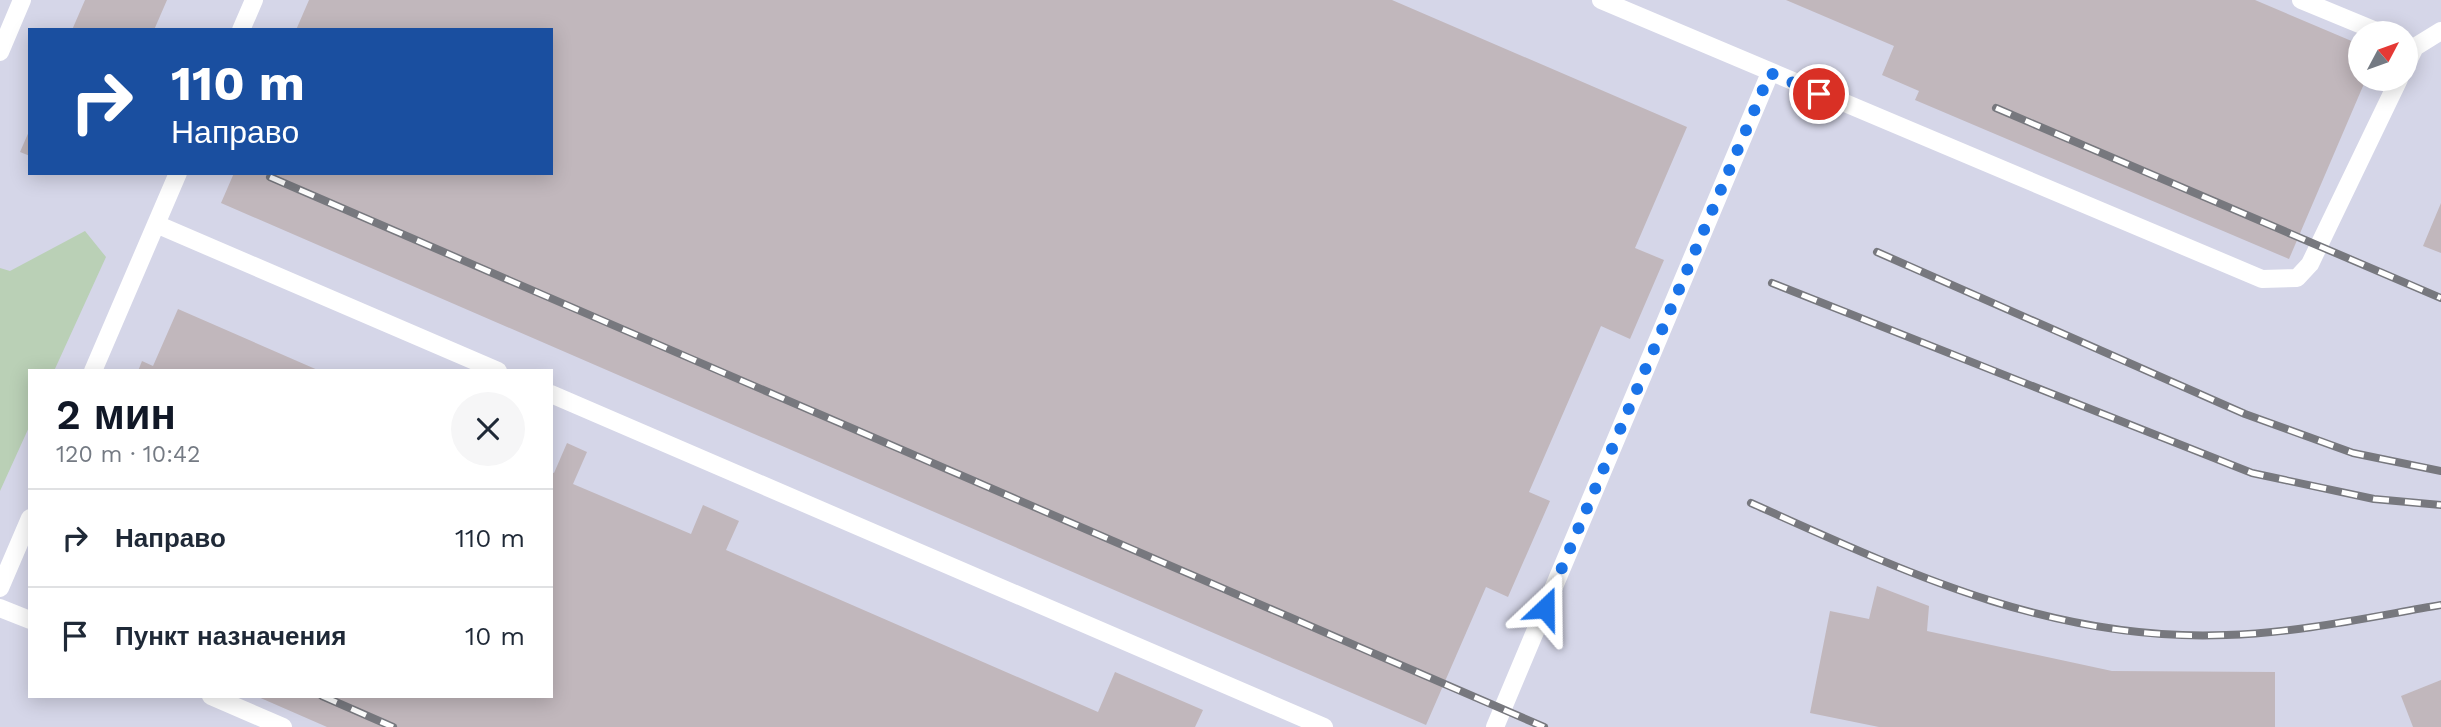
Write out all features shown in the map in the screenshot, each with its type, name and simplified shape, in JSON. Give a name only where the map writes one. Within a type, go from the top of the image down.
[{"type":"lane","points":[[0,52],[22,0]]},
{"type":"lane","points":[[242,28],[254,0]]},
{"type":"lane","points":[[1601,0],[2241,273],[2262,279],[2297,278],[2310,264],[2393,91]]},
{"type":"lane","points":[[2301,0],[2352,21]]},
{"type":"lane","points":[[2418,42],[2441,31]]},
{"type":"lane","points":[[1495,727],[1770,73]]},
{"type":"lane","points":[[94,369],[177,175]]},
{"type":"lane","points":[[156,224],[493,369]]},
{"type":"lane","points":[[553,395],[1324,727]]},
{"type":"lane","points":[[0,588],[4,568],[28,522]]},
{"type":"lane","points":[[0,608],[28,619]]},
{"type":"lane","points":[[216,698],[283,727]]},
{"type":"shaded area","points":[[0,0],[2441,0],[2441,727],[0,727]]},
{"type":"green space","points":[[85,231],[106,257],[55,369],[28,369],[28,429],[0,491],[0,268],[10,271]]},
{"type":"building","points":[[85,0],[167,0],[155,28],[73,28]]},
{"type":"building","points":[[309,0],[1392,0],[1687,127],[1635,248],[1664,260],[1630,339],[1601,326],[1529,492],[1550,501],[1508,597],[1486,587],[1426,725],[221,203],[233,175],[553,175],[553,28],[297,28]]},
{"type":"building","points":[[1786,0],[2255,0],[2348,39],[2348,91],[2361,91],[2289,259],[1915,100],[1919,91],[1882,75],[1894,46]]},
{"type":"building","points":[[28,134],[28,155],[20,152]]},
{"type":"building","points":[[2441,203],[2441,253],[2423,246]]},
{"type":"building","points":[[178,309],[315,369],[139,369],[142,361],[153,366]]},
{"type":"building","points":[[567,443],[587,452],[573,484],[691,534],[703,505],[739,521],[726,550],[1098,712],[1115,672],[1203,710],[1195,727],[327,727],[261,698],[553,698],[554,473]]},
{"type":"building","points":[[1877,586],[1929,606],[1927,631],[2112,671],[2275,672],[2275,727],[1879,727],[1810,713],[1830,611],[1869,619]]},
{"type":"building","points":[[2441,680],[2441,727],[2413,727],[2401,696]]},
{"type":"railway","points":[[1996,108],[2441,298]]},
{"type":"railway","points":[[270,177],[1544,727]]},
{"type":"railway","points":[[1877,252],[2245,414],[2353,453],[2441,471]]},
{"type":"railway","points":[[1772,283],[2252,473],[2374,499],[2441,505]]},
{"type":"railway","points":[[1751,503],[1923,577],[2040,615],[2100,627],[2162,634],[2253,634],[2334,624],[2441,605]]},
{"type":"railway","points":[[327,698],[393,727]]},
{"type":"route","points":[[1545,608],[1770,73],[1819,94]]}]
